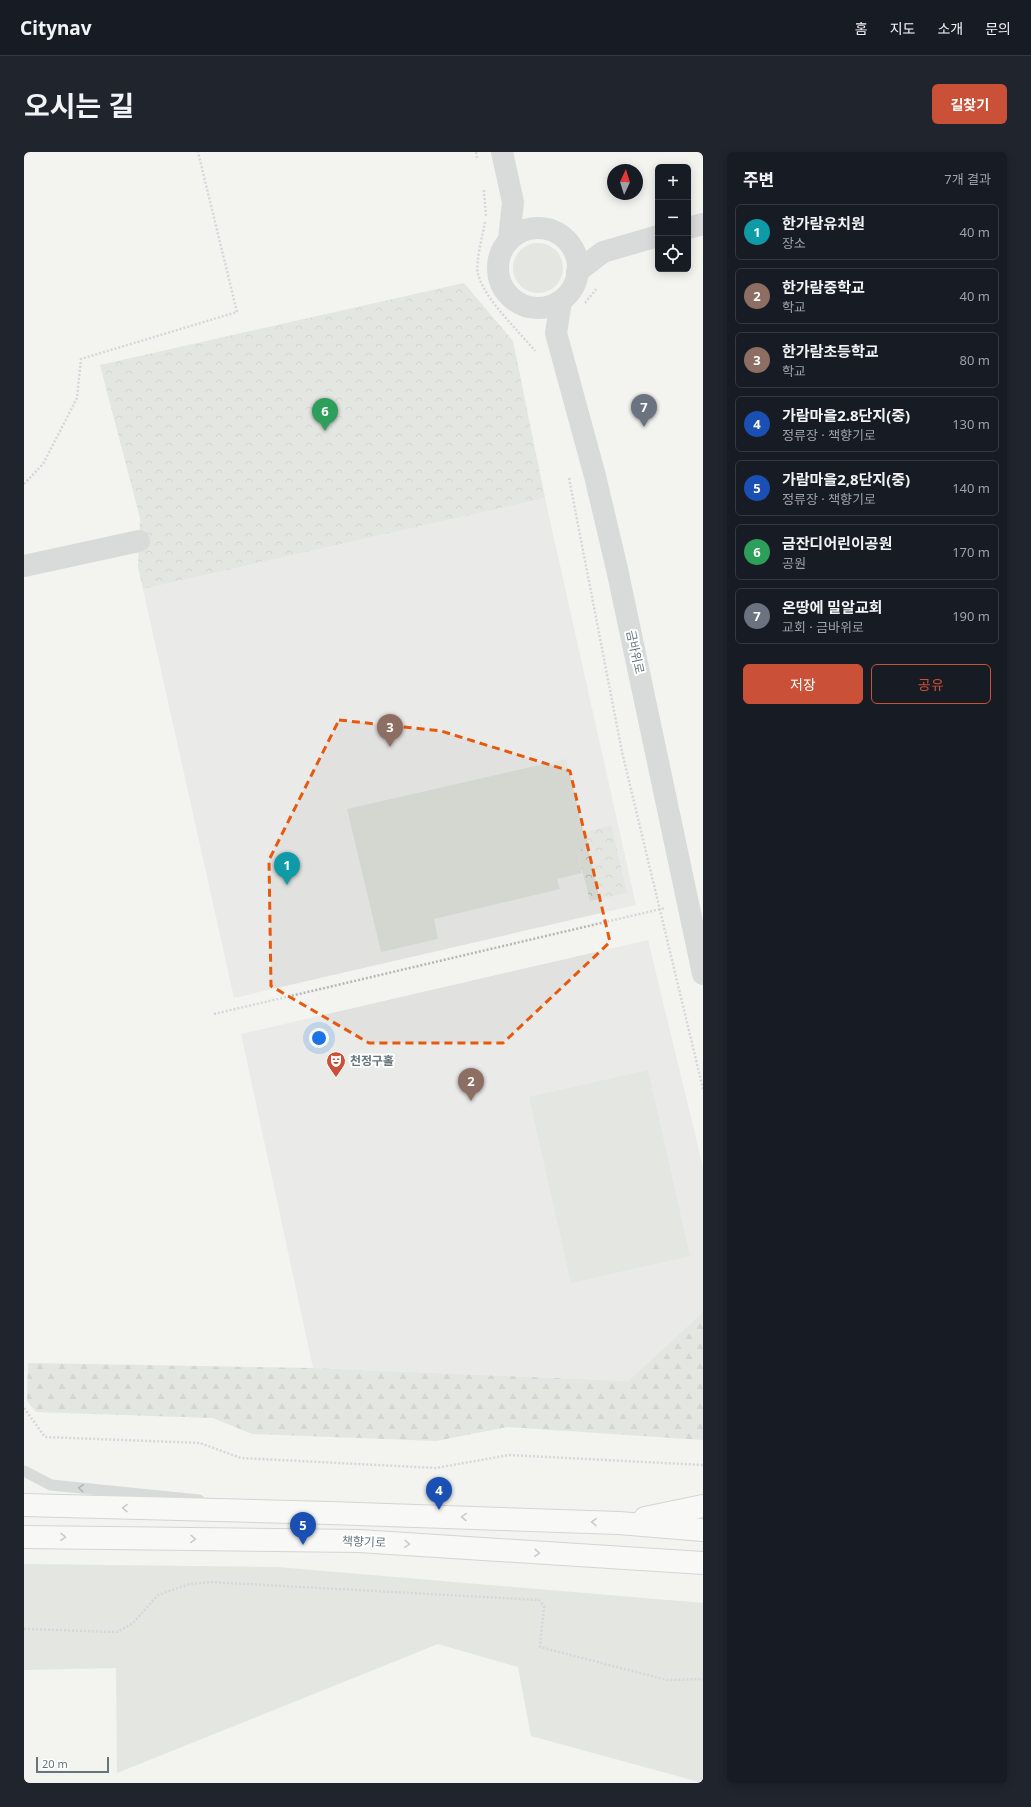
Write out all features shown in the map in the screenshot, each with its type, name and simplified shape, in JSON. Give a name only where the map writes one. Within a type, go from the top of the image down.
[{"type":"main road","points":[[24,1505],[329,1513],[619,1523],[703,1530]]},
{"type":"main road","points":[[619,1523],[703,1506]]},
{"type":"main road","name":"책향기로","points":[[24,1537],[360,1541],[703,1563]]},
{"type":"street","points":[[502,152],[513,202],[509,239]]},
{"type":"street","points":[[513,202],[539,228]]},
{"type":"street","points":[[691,227],[703,224]]},
{"type":"street","points":[[539,228],[557,233],[567,241],[575,251],[578,264],[577,276],[573,288],[561,301],[552,306],[538,308],[524,306],[512,300],[503,289],[498,277],[498,263],[501,250],[509,239],[520,232],[539,228]]},
{"type":"street","points":[[577,272],[603,252],[655,237]]},
{"type":"street","points":[[571,246],[603,252]]},
{"type":"street","points":[[556,333],[561,301]]},
{"type":"street","points":[[530,307],[556,333]]},
{"type":"street","name":"금바위로","points":[[556,333],[595,476],[617,569],[703,974]]},
{"type":"street","points":[[24,566],[139,541]]},
{"type":"lane","points":[[24,1471],[52,1484],[329,1513]]},
{"type":"path","points":[[24,484],[43,464],[77,398],[81,359],[237,312],[198,152]]},
{"type":"path","points":[[476,152],[478,159]]},
{"type":"path","points":[[484,188],[486,217],[480,245],[478,273],[489,296],[538,354]]},
{"type":"path","points":[[569,476],[622,752],[703,1089]]},
{"type":"path","points":[[214,1014],[670,907]]},
{"type":"path","points":[[24,1408],[45,1437],[200,1443],[241,1458],[436,1468],[509,1455],[703,1465]]},
{"type":"path","points":[[24,1629],[117,1632],[133,1623],[158,1595],[190,1584],[210,1582],[539,1600],[544,1606],[540,1647],[668,1680],[703,1679]]},
{"type":"highlighted area","points":[[339,720],[441,731],[570,771],[610,942],[503,1043],[369,1043],[271,986],[269,860]]},
{"type":"shaded area","points":[[545,498],[636,905],[234,998],[143,589]]},
{"type":"shaded area","points":[[648,940],[703,1167],[703,1312],[628,1381],[313,1368],[241,1034]]},
{"type":"green space","points":[[538,243],[547,245],[558,254],[563,268],[561,277],[552,288],[538,293],[529,291],[518,282],[513,268],[515,259],[524,248]]},
{"type":"green space","points":[[464,283],[513,341],[545,498],[143,589],[138,567],[140,518],[100,365]]},
{"type":"green space","points":[[566,759],[587,848],[577,850],[582,873],[557,879],[560,889],[434,919],[438,939],[381,952],[347,809]]},
{"type":"green space","points":[[611,825],[627,893],[590,901],[577,850],[587,848],[583,833]]},
{"type":"green space","points":[[648,1070],[690,1256],[571,1283],[529,1097]]},
{"type":"green space","points":[[703,1312],[703,1440],[507,1427],[436,1441],[252,1434],[213,1418],[36,1412],[27,1401],[28,1363],[313,1368],[628,1381]]},
{"type":"green space","points":[[24,1564],[277,1567],[703,1603],[703,1783],[531,1736],[518,1667],[438,1644],[117,1773],[116,1668],[24,1670]]},
{"type":"place","name":"온땅에 밀알교회","points":[[644,427]]},
{"type":"place","name":"금잔디어린이공원","points":[[325,431]]},
{"type":"place","name":"한가람초등학교","points":[[390,747]]},
{"type":"place","name":"한가람유치원","points":[[287,885]]},
{"type":"place","name":"천정구홀","points":[[336,1078]]},
{"type":"place","name":"한가람중학교","points":[[471,1101]]},
{"type":"place","name":"가람마을2.8단지(중)","points":[[439,1510]]},
{"type":"place","name":"가람마을2,8단지(중)","points":[[303,1545]]}]
